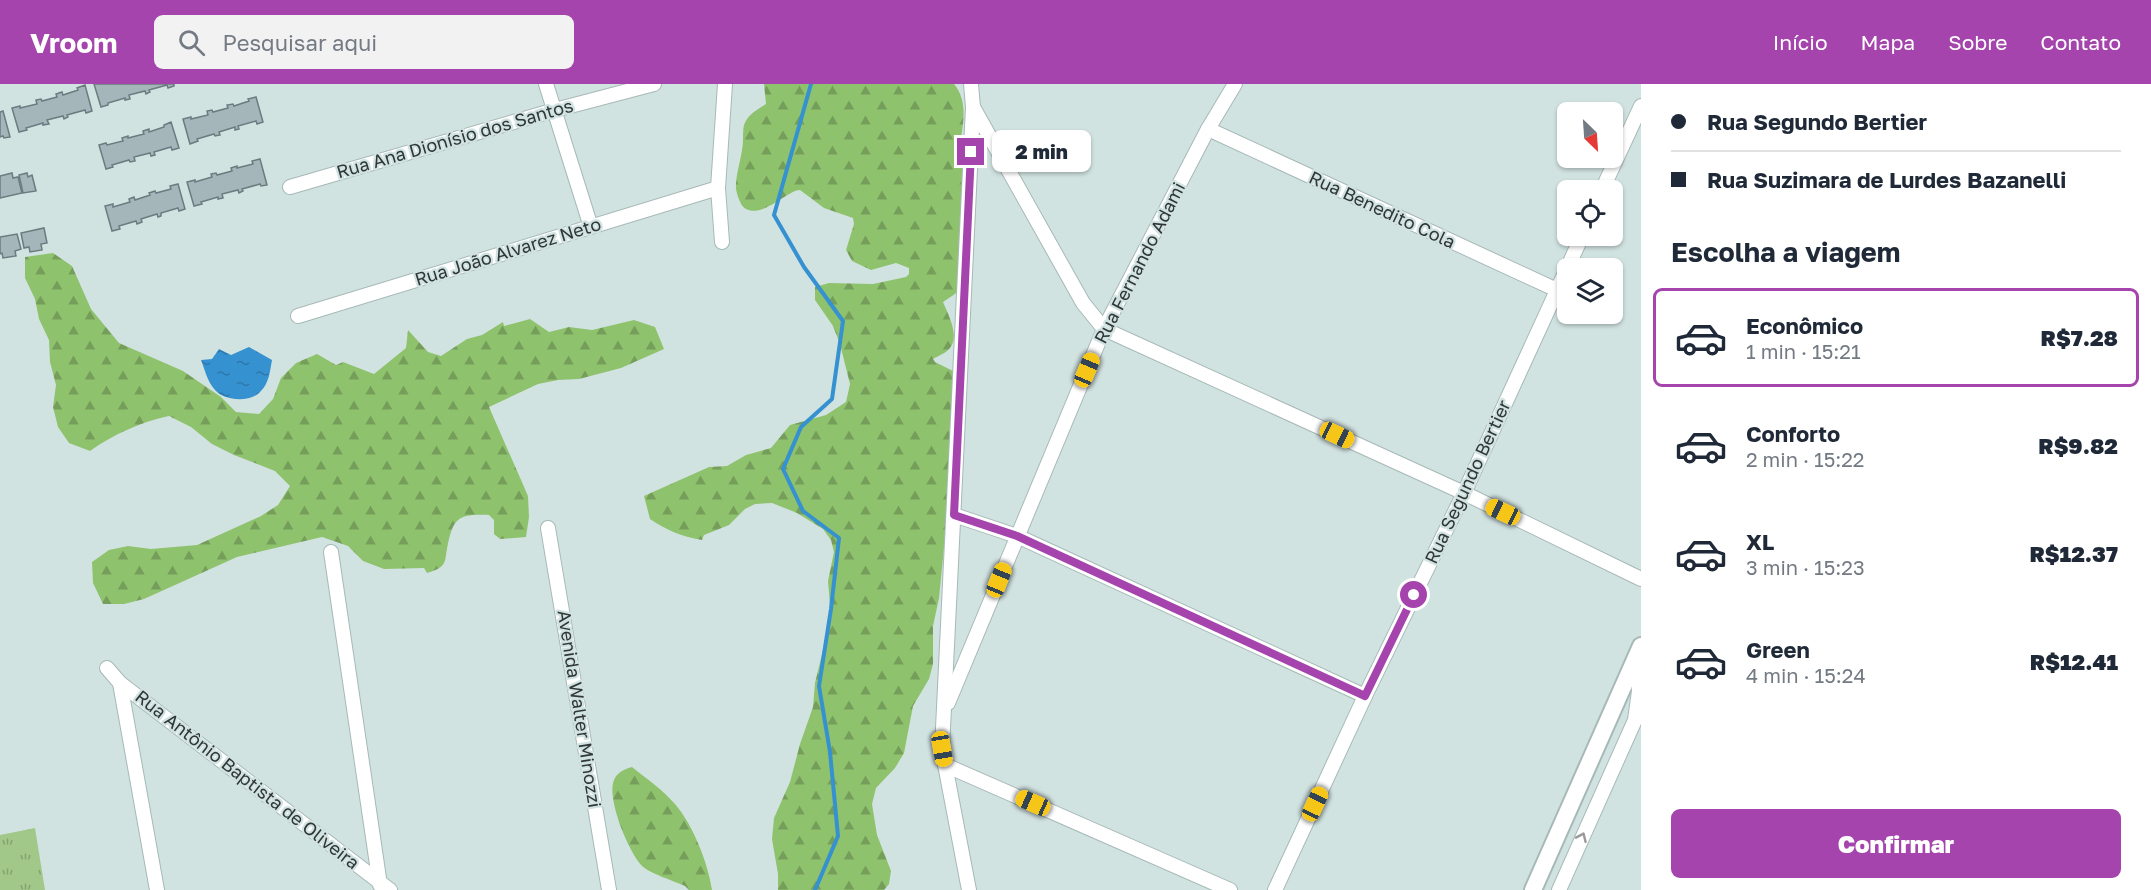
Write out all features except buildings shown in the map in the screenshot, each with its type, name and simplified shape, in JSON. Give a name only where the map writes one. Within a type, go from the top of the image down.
[{"type":"street","points":[[546,84],[591,226]]},
{"type":"street","name":"Rua Ana Dionísio dos Santos","points":[[290,187],[555,110],[654,84]]},
{"type":"street","points":[[722,242],[718,188],[725,84]]},
{"type":"street","points":[[969,890],[942,749],[973,107],[971,84]]},
{"type":"street","name":"Rua Fernando Adami","points":[[944,713],[1104,329],[1208,129],[1235,84]]},
{"type":"street","points":[[1607,180],[1641,106]]},
{"type":"street","points":[[973,107],[1083,303],[1104,329],[1464,493],[1641,579]]},
{"type":"street","name":"Rua Benedito Cola","points":[[1208,129],[1557,290]]},
{"type":"street","name":"Rua João Alvarez Neto","points":[[298,316],[718,188]]},
{"type":"street","name":"Rua Segundo Bertier","points":[[1275,890],[1365,696],[1464,493],[1557,290]]},
{"type":"street","points":[[954,515],[1017,536],[1365,696]]},
{"type":"street","name":"Avenida Walter Minozzi","points":[[548,528],[609,890]]},
{"type":"street","points":[[331,552],[384,887]]},
{"type":"street","points":[[1533,890],[1639,652]]},
{"type":"street","points":[[1558,890],[1635,720],[1639,692],[1639,652]]},
{"type":"street","name":"Rua Antônio Baptista de Oliveira","points":[[107,668],[120,683],[384,887]]},
{"type":"street","points":[[120,683],[157,890]]},
{"type":"street","points":[[945,765],[1230,890]]},
{"type":"green space","points":[[764,84],[954,84],[962,99],[963,123],[959,148],[971,168],[960,287],[955,294],[943,302],[952,325],[953,343],[950,348],[933,359],[953,371],[957,387],[939,598],[933,626],[933,664],[929,679],[913,706],[904,753],[895,768],[876,788],[872,804],[877,835],[891,871],[889,884],[884,890],[778,890],[778,874],[772,839],[774,818],[790,782],[813,707],[815,683],[831,617],[828,581],[834,552],[831,540],[823,529],[797,513],[772,503],[755,504],[745,509],[729,525],[704,535],[702,540],[674,532],[650,519],[644,496],[709,467],[727,466],[746,455],[771,448],[790,425],[826,415],[846,402],[850,384],[840,344],[833,326],[815,300],[815,287],[829,283],[873,284],[906,277],[909,274],[909,268],[896,263],[871,270],[852,261],[846,250],[854,224],[853,218],[824,208],[800,190],[760,210],[753,211],[742,206],[737,194],[736,183],[744,127],[750,115],[766,104]]},
{"type":"green space","points":[[53,253],[72,266],[91,309],[119,343],[183,371],[221,397],[236,412],[259,414],[273,399],[281,378],[296,363],[317,354],[336,365],[343,362],[374,374],[406,348],[408,330],[428,352],[441,356],[467,339],[482,335],[503,322],[504,326],[530,319],[549,332],[569,327],[592,330],[634,320],[655,327],[664,349],[621,368],[579,379],[538,384],[489,407],[528,496],[529,517],[526,537],[500,539],[494,534],[494,520],[489,515],[463,517],[454,524],[443,565],[427,573],[424,568],[384,569],[363,561],[348,546],[322,537],[237,557],[144,599],[124,604],[103,604],[93,583],[92,562],[109,550],[128,546],[151,549],[197,545],[261,516],[278,505],[290,486],[275,471],[212,444],[191,427],[169,416],[128,429],[90,451],[69,443],[58,427],[53,407],[56,385],[50,362],[49,340],[25,278],[25,257]]},
{"type":"green space","points":[[632,767],[665,794],[688,822],[699,845],[712,890],[689,890],[685,886],[657,875],[642,866],[631,850],[616,812],[612,788],[617,775]]},
{"type":"green space","points":[[35,828],[45,890],[0,890],[0,835]]},
{"type":"water","points":[[249,347],[272,360],[264,388],[257,395],[244,399],[219,394],[210,383],[201,360],[212,359],[219,349],[231,355]]},
{"type":"waterway","points":[[811,84],[774,215],[804,267],[843,321],[832,399],[801,427],[783,469],[803,511],[839,538],[819,686],[830,752],[838,836],[815,890]]},
{"type":"route","points":[[971,152],[954,515],[1017,536],[1365,696],[1414,595]]}]
